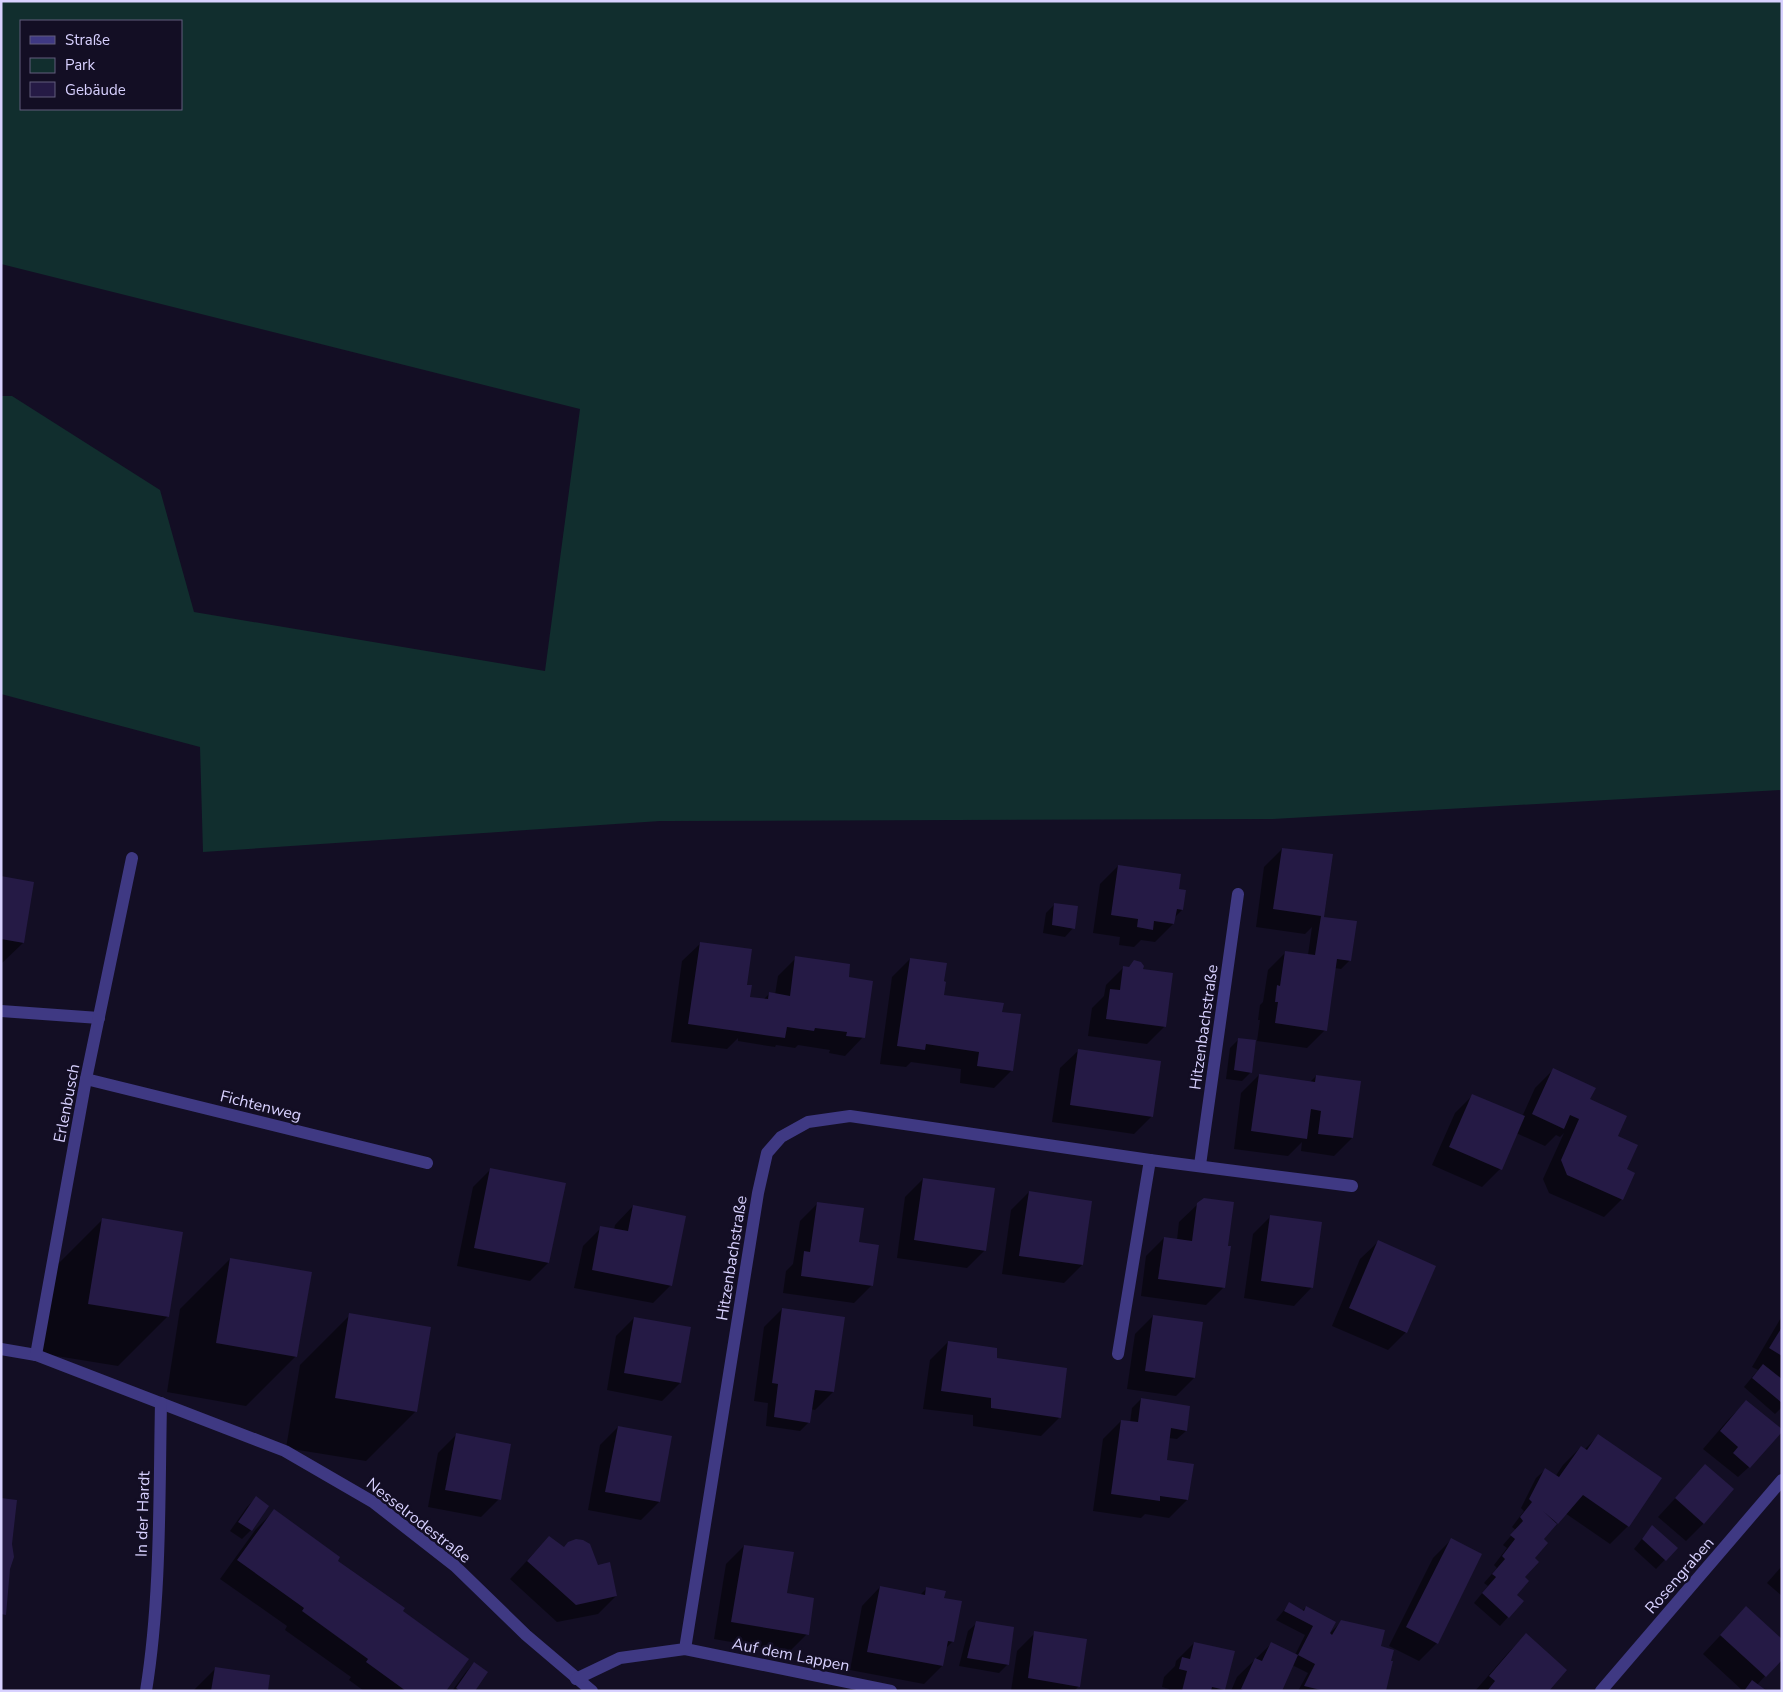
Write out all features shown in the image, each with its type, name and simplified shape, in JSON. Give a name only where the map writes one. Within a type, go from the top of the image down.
[{"type":"street","name":"Erlenbusch","points":[[36,1355],[86,1079],[132,858]]},
{"type":"street","name":"Hitzenbachstraße","points":[[1200,1165],[1238,894]]},
{"type":"street","points":[[1,1011],[99,1018]]},
{"type":"street","name":"Fichtenweg","points":[[86,1079],[427,1163]]},
{"type":"street","name":"Hitzenbachstraße","points":[[685,1649],[758,1193],[767,1153],[780,1137],[808,1122],[850,1116],[1150,1160],[1352,1186]]},
{"type":"street","points":[[1118,1354],[1150,1160]]},
{"type":"street","points":[[1,1349],[36,1355],[161,1404]]},
{"type":"street","name":"Nesselrodestraße","points":[[161,1404],[285,1451],[373,1502],[455,1566],[575,1685],[592,1691]]},
{"type":"street","name":"In der Hardt","points":[[146,1691],[153,1640],[161,1404]]},
{"type":"street","name":"Rosengraben","points":[[1601,1691],[1782,1480]]},
{"type":"street","points":[[575,1685],[620,1658],[685,1649]]},
{"type":"street","name":"Auf dem Lappen","points":[[685,1649],[891,1691]]},
{"type":"green space","points":[[1,1],[1782,1],[1782,790],[1273,819],[660,821],[203,852],[200,747],[1,694],[1,396],[12,396],[160,490],[194,612],[545,671],[580,409],[1,264]]},
{"type":"building","points":[[1282,848],[1333,854],[1324,917],[1357,921],[1351,961],[1337,959],[1327,1031],[1275,1023],[1278,1002],[1275,1002],[1277,985],[1280,986],[1285,951],[1315,955],[1321,916],[1273,909]]},
{"type":"building","points":[[1118,865],[1181,874],[1179,889],[1186,890],[1183,910],[1177,909],[1174,924],[1154,921],[1153,930],[1137,927],[1138,919],[1111,915]]},
{"type":"building","points":[[1,876],[34,882],[24,943],[1,939]]},
{"type":"building","points":[[1054,903],[1078,906],[1075,929],[1052,925]]},
{"type":"building","points":[[700,942],[752,949],[747,985],[752,985],[750,997],[768,999],[769,992],[790,996],[795,956],[850,964],[849,977],[873,981],[865,1038],[846,1036],[847,1032],[815,1028],[814,1031],[787,1027],[785,1038],[688,1024]]},
{"type":"building","points":[[910,958],[947,963],[944,995],[1004,1003],[1002,1012],[1021,1014],[1013,1071],[977,1066],[979,1052],[926,1044],[925,1050],[897,1046]]},
{"type":"building","points":[[1134,960],[1141,962],[1144,966],[1143,969],[1173,973],[1166,1027],[1106,1019],[1110,989],[1120,990],[1123,966],[1129,967]]},
{"type":"building","points":[[1238,1038],[1256,1040],[1252,1073],[1234,1070]]},
{"type":"building","points":[[1078,1049],[1161,1061],[1153,1117],[1070,1105]]},
{"type":"building","points":[[1553,1068],[1596,1088],[1590,1099],[1627,1116],[1618,1136],[1638,1145],[1627,1169],[1635,1173],[1623,1200],[1567,1175],[1561,1160],[1579,1119],[1570,1115],[1564,1129],[1532,1114]]},
{"type":"building","points":[[1259,1074],[1315,1082],[1316,1075],[1361,1081],[1353,1138],[1318,1134],[1321,1111],[1311,1109],[1307,1139],[1251,1131]]},
{"type":"building","points":[[1472,1094],[1525,1116],[1502,1170],[1449,1147]]},
{"type":"building","points":[[490,1168],[566,1183],[549,1263],[474,1248]]},
{"type":"building","points":[[923,1178],[995,1188],[986,1251],[914,1240]]},
{"type":"building","points":[[1029,1191],[1092,1201],[1083,1265],[1019,1256]]},
{"type":"building","points":[[1204,1198],[1234,1202],[1228,1246],[1231,1246],[1225,1288],[1158,1279],[1164,1237],[1192,1241],[1197,1203]]},
{"type":"building","points":[[817,1202],[864,1208],[859,1242],[879,1245],[873,1286],[801,1276],[804,1251],[810,1252]]},
{"type":"building","points":[[633,1205],[686,1216],[672,1286],[592,1270],[600,1226],[628,1231]]},
{"type":"building","points":[[1270,1215],[1322,1222],[1313,1288],[1261,1281]]},
{"type":"building","points":[[102,1218],[183,1232],[169,1317],[88,1304]]},
{"type":"building","points":[[1378,1240],[1436,1266],[1407,1333],[1349,1308]]},
{"type":"building","points":[[230,1258],[312,1272],[297,1357],[216,1343]]},
{"type":"building","points":[[782,1308],[845,1317],[834,1392],[815,1390],[810,1423],[774,1417],[778,1384],[772,1383]]},
{"type":"building","points":[[349,1313],[431,1327],[417,1412],[335,1398]]},
{"type":"building","points":[[1153,1315],[1203,1322],[1195,1378],[1145,1371]]},
{"type":"building","points":[[634,1317],[691,1327],[681,1383],[624,1373]]},
{"type":"building","points":[[1782,1327],[1782,1356],[1769,1348]]},
{"type":"building","points":[[948,1341],[997,1348],[997,1358],[1067,1368],[1061,1418],[991,1408],[991,1398],[941,1391]]},
{"type":"building","points":[[1763,1364],[1782,1379],[1782,1403],[1752,1378]]},
{"type":"building","points":[[1141,1398],[1190,1406],[1187,1431],[1171,1428],[1167,1460],[1194,1464],[1188,1500],[1160,1496],[1160,1501],[1111,1494],[1121,1420],[1138,1422]]},
{"type":"building","points":[[1746,1400],[1782,1429],[1782,1432],[1750,1468],[1733,1453],[1738,1447],[1720,1431]]},
{"type":"building","points":[[618,1426],[672,1436],[660,1502],[605,1492]]},
{"type":"building","points":[[456,1433],[511,1444],[501,1500],[445,1490]]},
{"type":"building","points":[[1598,1434],[1662,1478],[1629,1527],[1583,1495],[1558,1524],[1543,1511],[1557,1524],[1544,1539],[1548,1543],[1535,1558],[1539,1562],[1525,1577],[1529,1581],[1517,1595],[1524,1601],[1509,1618],[1482,1593],[1496,1577],[1492,1574],[1505,1559],[1502,1556],[1515,1539],[1510,1535],[1523,1521],[1520,1517],[1532,1502],[1529,1499],[1545,1468],[1559,1477],[1581,1446],[1587,1450]]},
{"type":"building","points":[[1705,1464],[1734,1489],[1704,1524],[1675,1498]]},
{"type":"building","points":[[256,1496],[269,1506],[252,1531],[238,1522]]},
{"type":"building","points":[[1,1498],[17,1500],[12,1544],[14,1557],[10,1569],[6,1615],[1,1614]]},
{"type":"building","points":[[274,1509],[340,1557],[338,1561],[405,1608],[403,1611],[469,1659],[446,1691],[406,1691],[366,1662],[368,1659],[302,1611],[304,1608],[237,1560]]},
{"type":"building","points":[[1652,1525],[1678,1548],[1666,1561],[1642,1539]]},
{"type":"building","points":[[549,1536],[564,1547],[568,1542],[576,1539],[590,1544],[598,1565],[610,1562],[617,1596],[576,1605],[527,1561]]},
{"type":"building","points":[[1451,1538],[1482,1554],[1438,1644],[1406,1627]]},
{"type":"building","points":[[744,1545],[794,1552],[787,1593],[814,1598],[809,1635],[731,1622]]},
{"type":"building","points":[[880,1586],[925,1595],[926,1587],[946,1591],[944,1598],[962,1601],[954,1642],[948,1641],[943,1666],[867,1652]]},
{"type":"building","points":[[1289,1602],[1304,1611],[1306,1606],[1336,1622],[1330,1633],[1332,1635],[1341,1620],[1385,1630],[1381,1646],[1394,1650],[1386,1691],[1325,1691],[1304,1686],[1315,1664],[1298,1655],[1313,1626],[1284,1611]]},
{"type":"building","points":[[1746,1606],[1782,1639],[1782,1660],[1766,1677],[1720,1635]]},
{"type":"building","points":[[976,1621],[1014,1627],[1009,1665],[967,1658]]},
{"type":"building","points":[[1034,1631],[1087,1639],[1080,1687],[1028,1678]]},
{"type":"building","points":[[1526,1633],[1567,1670],[1549,1691],[1487,1691],[1495,1681],[1489,1676]]},
{"type":"building","points":[[1194,1642],[1235,1651],[1225,1690],[1212,1687],[1211,1691],[1182,1691],[1187,1671],[1179,1669],[1182,1657],[1190,1659]]},
{"type":"building","points":[[1271,1642],[1298,1655],[1282,1691],[1245,1691],[1241,1689],[1255,1658],[1262,1661]]},
{"type":"building","points":[[474,1662],[488,1672],[475,1691],[460,1691],[456,1688]]},
{"type":"building","points":[[215,1667],[270,1675],[268,1691],[211,1691]]},
{"type":"building","points":[[1752,1680],[1767,1691],[1744,1691]]}]
